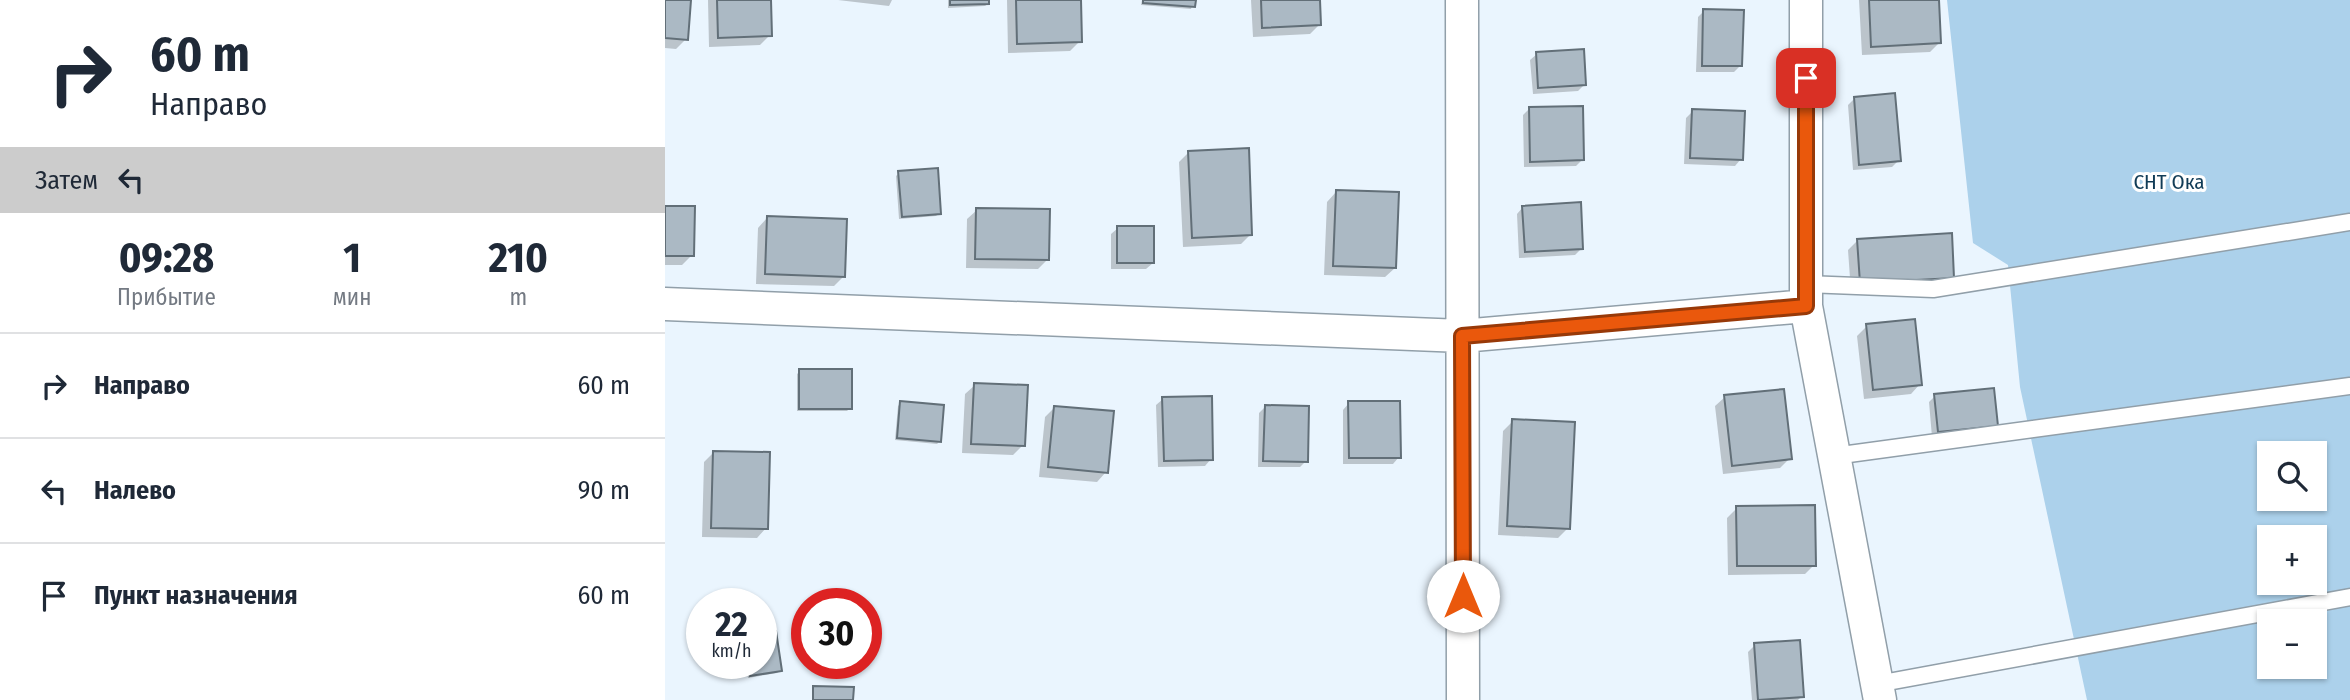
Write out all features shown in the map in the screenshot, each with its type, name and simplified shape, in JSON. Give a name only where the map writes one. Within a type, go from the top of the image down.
[{"type":"street","points":[[1462,0],[1463,700]]},
{"type":"street","points":[[1806,0],[1806,295],[1879,692]]},
{"type":"street","points":[[665,304],[1462,336],[1806,295]]},
{"type":"lane","points":[[1806,295],[1933,289],[2350,222]]},
{"type":"lane","points":[[1835,456],[2350,386]]},
{"type":"lane","points":[[1879,692],[2350,597]]},
{"type":"green space","name":"СНТ Ока","points":[[1947,0],[2350,0],[2350,700],[2087,700],[2020,387],[2008,265],[1973,243]]},
{"type":"building","points":[[665,0],[691,0],[688,40],[665,38]]},
{"type":"building","points":[[717,0],[771,0],[772,36],[718,38]]},
{"type":"building","points":[[950,0],[989,0],[989,4],[950,5]]},
{"type":"building","points":[[1016,0],[1081,0],[1082,42],[1017,44]]},
{"type":"building","points":[[1143,0],[1196,0],[1195,7],[1143,3]]},
{"type":"building","points":[[1261,0],[1320,0],[1321,25],[1262,28]]},
{"type":"building","points":[[1869,0],[1939,0],[1941,43],[1871,47]]},
{"type":"building","points":[[1703,9],[1744,10],[1742,66],[1702,66]]},
{"type":"building","points":[[1584,49],[1586,85],[1538,88],[1536,52]]},
{"type":"building","points":[[1895,93],[1901,161],[1859,165],[1854,97]]},
{"type":"building","points":[[1583,106],[1584,160],[1530,162],[1529,107]]},
{"type":"building","points":[[1692,109],[1745,111],[1743,160],[1690,158]]},
{"type":"building","points":[[1249,148],[1252,235],[1192,238],[1188,151]]},
{"type":"building","points":[[938,168],[941,214],[902,217],[898,171]]},
{"type":"building","points":[[1336,190],[1399,192],[1396,268],[1333,266]]},
{"type":"building","points":[[1581,202],[1583,249],[1525,252],[1522,206]]},
{"type":"building","points":[[665,206],[695,206],[694,256],[665,256]]},
{"type":"building","points":[[976,208],[1050,209],[1049,260],[975,259]]},
{"type":"building","points":[[767,216],[847,219],[845,277],[765,274]]},
{"type":"building","points":[[1117,226],[1154,226],[1154,263],[1117,263]]},
{"type":"building","points":[[1952,233],[1954,278],[1860,283],[1857,239]]},
{"type":"building","points":[[1915,319],[1922,385],[1873,390],[1866,324]]},
{"type":"building","points":[[799,369],[852,369],[852,409],[799,409]]},
{"type":"building","points":[[974,383],[1028,385],[1025,446],[971,444]]},
{"type":"building","points":[[1994,388],[1998,426],[1938,432],[1934,394]]},
{"type":"building","points":[[1784,389],[1792,459],[1732,466],[1724,395]]},
{"type":"building","points":[[1212,396],[1213,460],[1164,461],[1162,397]]},
{"type":"building","points":[[900,401],[944,405],[941,442],[897,438]]},
{"type":"building","points":[[1348,401],[1400,401],[1401,458],[1349,458]]},
{"type":"building","points":[[1265,405],[1309,406],[1308,462],[1263,461]]},
{"type":"building","points":[[1054,406],[1114,411],[1108,473],[1048,467]]},
{"type":"building","points":[[1512,419],[1575,422],[1570,529],[1507,526]]},
{"type":"building","points":[[713,451],[770,452],[768,529],[711,528]]},
{"type":"building","points":[[1815,505],[1816,566],[1737,566],[1736,506]]},
{"type":"building","points":[[777,638],[782,671],[777,672]]},
{"type":"building","points":[[1800,640],[1804,697],[1758,700],[1754,643]]},
{"type":"building","points":[[813,686],[854,687],[853,700],[813,700]]},
{"type":"route","points":[[1463,596],[1462,336],[1806,306],[1806,78]]}]
